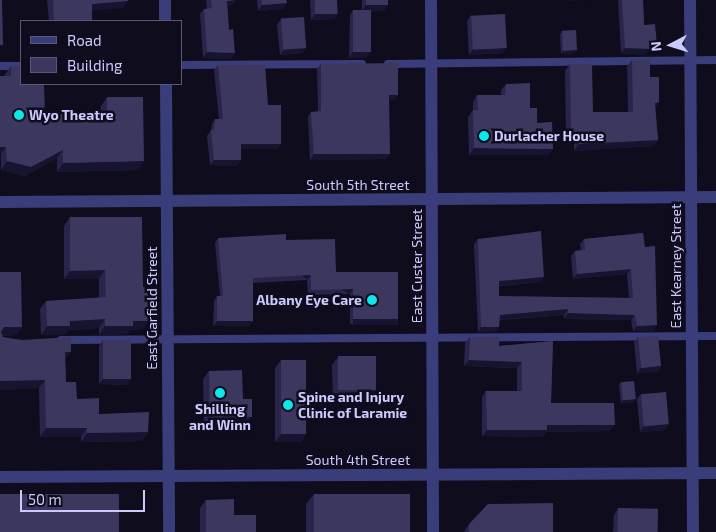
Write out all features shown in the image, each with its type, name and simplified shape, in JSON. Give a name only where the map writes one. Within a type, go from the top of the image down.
[{"type":"street","points":[[165,0],[165,20]]},
{"type":"street","name":"East Custer Street","points":[[430,0],[434,532]]},
{"type":"street","name":"East Kearney Street","points":[[690,0],[693,532]]},
{"type":"street","name":"East Garfield Street","points":[[166,85],[169,532]]},
{"type":"street","name":"South 5th Street","points":[[0,202],[716,197]]},
{"type":"street","name":"South 4th Street","points":[[0,477],[716,473]]},
{"type":"lane","points":[[182,65],[716,60]]},
{"type":"lane","points":[[0,66],[20,66]]},
{"type":"lane","points":[[49,340],[432,336],[716,336]]},
{"type":"building","points":[[0,0],[2,0],[3,45],[0,45]]},
{"type":"building","points":[[53,0],[128,0],[92,4],[92,20],[54,20]]},
{"type":"building","points":[[211,0],[235,0],[227,1],[229,30],[233,29],[235,53],[207,52],[204,9],[212,8]]},
{"type":"building","points":[[262,0],[286,0],[287,3],[262,5]]},
{"type":"building","points":[[315,0],[337,0],[337,14],[315,14]]},
{"type":"building","points":[[366,0],[388,0],[388,5],[366,5]]},
{"type":"building","points":[[622,0],[643,0],[644,25],[655,24],[657,45],[649,46],[649,49],[625,48]]},
{"type":"building","points":[[353,10],[371,10],[371,52],[353,52]]},
{"type":"building","points":[[505,14],[507,48],[473,50],[471,16]]},
{"type":"building","points":[[304,17],[306,48],[283,50],[281,19]]},
{"type":"building","points":[[576,30],[577,50],[563,51],[562,31]]},
{"type":"building","points":[[650,59],[650,77],[659,77],[659,102],[655,103],[658,140],[579,144],[579,132],[571,132],[570,64],[592,64],[593,112],[633,112],[632,60]]},
{"type":"building","points":[[398,63],[398,95],[389,95],[390,154],[314,154],[311,112],[321,111],[321,64]]},
{"type":"building","points":[[218,65],[265,65],[268,105],[281,105],[281,144],[241,144],[241,160],[214,160],[211,130],[214,130],[215,119],[223,119]]},
{"type":"building","points":[[11,66],[20,66],[20,85],[44,85],[45,114],[107,113],[107,97],[143,97],[144,161],[63,163],[63,150],[31,167],[7,161],[6,147],[0,147],[0,76],[11,76]]},
{"type":"building","points":[[530,83],[530,108],[537,108],[537,123],[552,122],[553,149],[474,148],[473,110],[478,110],[477,95],[505,95],[506,84]]},
{"type":"building","points":[[70,217],[142,217],[143,287],[149,287],[149,321],[133,321],[133,326],[105,326],[105,319],[70,321],[70,326],[47,326],[46,301],[106,297],[105,270],[70,271]]},
{"type":"building","points":[[541,231],[544,277],[499,281],[499,296],[633,298],[631,269],[577,274],[575,251],[585,250],[584,239],[643,233],[645,247],[655,246],[657,325],[637,326],[635,315],[568,313],[568,309],[500,315],[499,327],[481,327],[478,239]]},
{"type":"building","points":[[286,234],[286,240],[335,239],[336,272],[398,272],[398,319],[353,319],[353,289],[311,290],[311,275],[253,278],[253,321],[217,321],[217,296],[223,296],[218,238]]},
{"type":"building","points":[[0,272],[21,272],[22,327],[4,327],[1,332],[3,337],[22,340],[71,337],[71,352],[65,352],[66,382],[76,382],[77,399],[99,398],[99,414],[149,412],[148,432],[87,433],[87,428],[46,428],[45,380],[0,381]]},
{"type":"building","points":[[658,336],[661,366],[641,368],[638,338]]},
{"type":"building","points":[[470,337],[500,337],[499,346],[553,341],[551,403],[614,403],[615,425],[547,425],[547,430],[487,430],[486,391],[522,391],[522,362],[469,360]]},
{"type":"building","points":[[103,340],[131,340],[131,379],[103,379]]},
{"type":"building","points":[[338,356],[376,356],[376,390],[338,390]]},
{"type":"building","name":"Spine and Injury Clinic of Laramie","points":[[281,360],[306,360],[306,434],[281,434]]},
{"type":"building","name":"Shilling and Winn","points":[[242,370],[243,399],[252,399],[252,417],[210,418],[209,371]]},
{"type":"building","points":[[634,381],[636,399],[623,400],[621,382]]},
{"type":"building","points":[[666,392],[669,424],[644,426],[641,394]]},
{"type":"building","points":[[0,494],[119,494],[119,532],[0,532]]},
{"type":"building","points":[[314,494],[410,494],[410,532],[314,532]]},
{"type":"building","points":[[234,499],[234,515],[256,515],[256,532],[206,532],[206,500]]},
{"type":"building","points":[[553,503],[553,532],[469,532],[469,524],[488,504]]},
{"type":"building","points":[[618,508],[658,509],[658,532],[618,532]]},
{"type":"place","name":"Wyo Theatre","points":[[19,115]]},
{"type":"place","name":"Durlacher House","points":[[484,136]]},
{"type":"place","name":"Albany Eye Care","points":[[372,300]]},
{"type":"place","name":"Shilling and Winn","points":[[220,393]]},
{"type":"place","name":"Spine and Injury Clinic of Laramie","points":[[288,405]]}]
